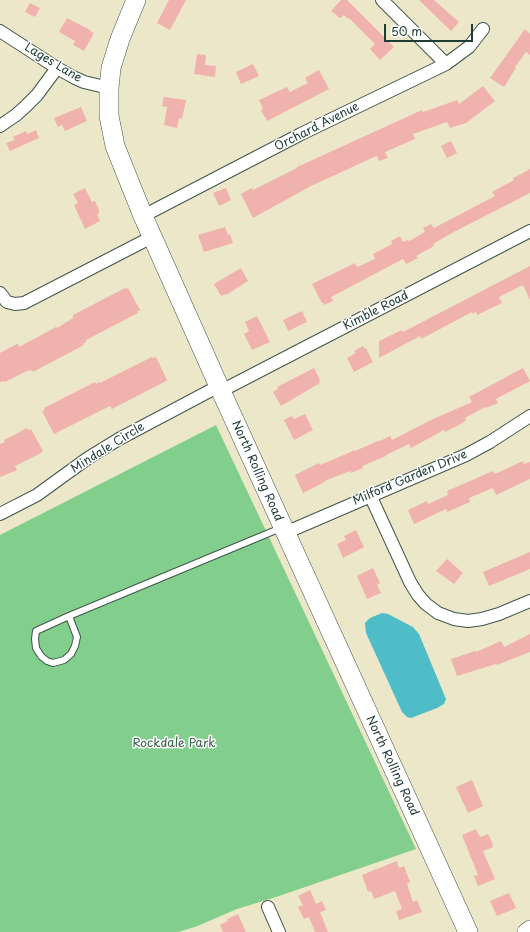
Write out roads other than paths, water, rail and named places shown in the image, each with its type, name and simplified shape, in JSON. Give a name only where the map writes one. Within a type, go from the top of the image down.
[{"type":"main road","name":"North Rolling Road","points":[[136,0],[120,39],[111,68],[109,116],[115,146],[152,237],[220,389],[468,932]]},
{"type":"main road","points":[[526,932],[530,929]]},
{"type":"street","points":[[382,0],[446,64]]},
{"type":"street","name":"Orchard Avenue","points":[[143,216],[315,127],[446,64],[469,47],[483,29]]},
{"type":"street","name":"Lages Lane","points":[[0,31],[57,68],[84,82],[109,88]]},
{"type":"street","points":[[0,126],[16,115],[37,95],[57,68]]},
{"type":"street","name":"Kimble Road","points":[[220,389],[530,231]]},
{"type":"street","points":[[0,293],[6,302],[15,304],[24,303],[152,237]]},
{"type":"street","name":"Mindale Circle","points":[[0,514],[37,495],[88,458],[119,439],[220,389]]},
{"type":"street","name":"Milford Garden Drive","points":[[284,530],[466,455],[490,442],[530,416]]},
{"type":"street","points":[[370,495],[410,582],[422,600],[438,613],[454,619],[468,621],[482,620],[530,601]]},
{"type":"street","points":[[268,907],[279,932]]},
{"type":"lane","points":[[70,616],[76,637],[75,646],[71,654],[64,660],[54,663],[47,661],[41,656],[36,648],[36,630],[70,616],[284,530]]},
{"type":"water","points":[[382,613],[388,614],[413,627],[419,634],[446,699],[444,704],[411,718],[407,717],[402,712],[366,633],[365,623],[370,618]]},
{"type":"park label","name":"Rockdale Park","points":[[174,744]]}]
